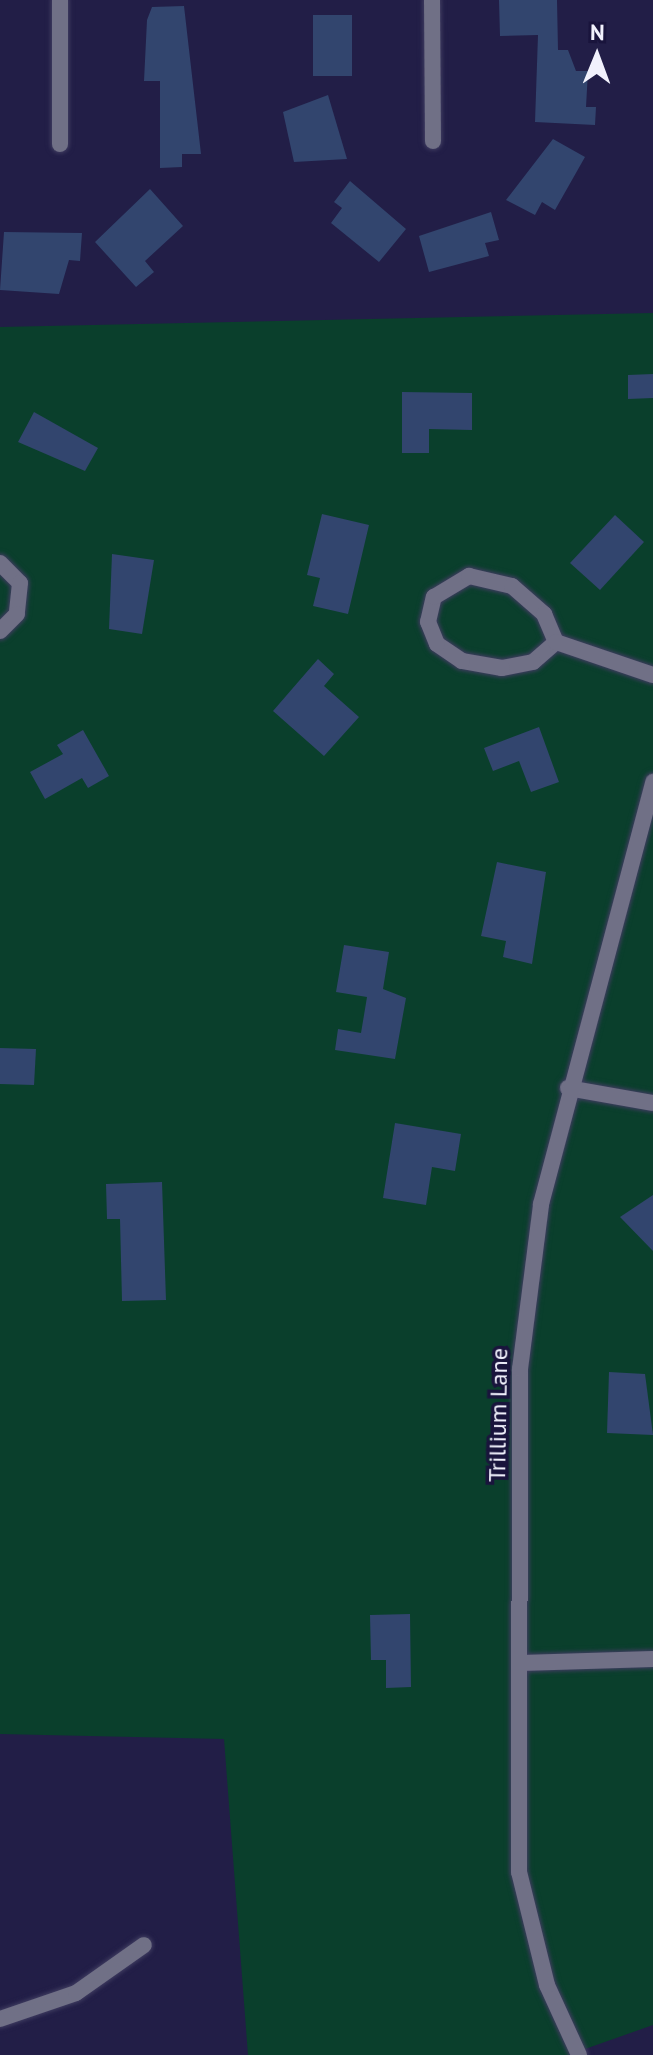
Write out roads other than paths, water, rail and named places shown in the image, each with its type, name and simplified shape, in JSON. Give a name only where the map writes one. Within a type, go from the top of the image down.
[{"type":"street","points":[[60,0],[60,144]]},
{"type":"street","points":[[432,0],[433,141]]},
{"type":"street","points":[[0,563],[20,583],[17,614],[0,631]]},
{"type":"street","points":[[556,642],[533,662],[502,668],[462,661],[437,644],[428,622],[434,597],[469,576],[512,586],[544,614],[556,642],[653,675]]},
{"type":"street","name":"Trillium Lane","points":[[579,2055],[547,1985],[519,1872],[520,1369],[541,1204],[568,1088],[653,782]]},
{"type":"street","points":[[568,1088],[653,1103]]},
{"type":"street","points":[[521,1663],[653,1659]]},
{"type":"street","points":[[0,2019],[76,1993],[144,1945]]}]
